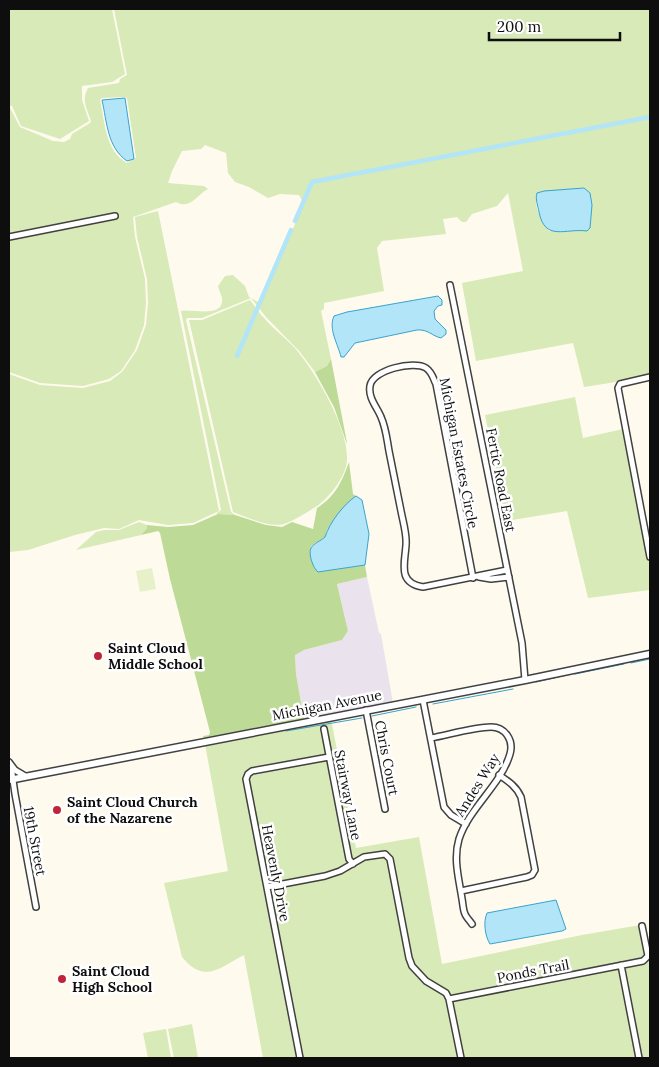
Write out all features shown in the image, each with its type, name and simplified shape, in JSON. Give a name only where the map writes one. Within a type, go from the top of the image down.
[{"type":"street","points":[[9,236],[115,216]]},
{"type":"street","name":"Fertic Road East","points":[[450,285],[522,644],[525,680]]},
{"type":"street","name":"Michigan Estates Circle","points":[[476,577],[436,384],[432,374],[420,366],[383,371],[370,382],[369,391],[384,425],[406,536],[404,563],[406,577],[415,586],[423,587],[476,577],[507,570]]},
{"type":"street","points":[[650,377],[626,381],[620,384],[618,388],[650,557]]},
{"type":"street","name":"Michigan Estates Circle","points":[[476,577],[491,579],[509,577]]},
{"type":"street","name":"Michigan Avenue","points":[[10,779],[423,700],[650,654]]},
{"type":"street","points":[[423,700],[444,807],[451,815],[466,824]]},
{"type":"street","name":"Chris Court","points":[[366,710],[385,809]]},
{"type":"street","name":"Andes Way","points":[[431,738],[494,727],[501,729],[510,739],[511,749],[505,766],[466,824],[459,838],[456,854],[461,891],[465,914],[472,924]]},
{"type":"street","name":"Stairway Lane","points":[[324,730],[349,858],[353,864]]},
{"type":"street","name":"Heavenly Drive","points":[[300,1058],[246,779],[252,771],[329,757]]},
{"type":"street","points":[[10,764],[25,776]]},
{"type":"street","name":"19th Street","points":[[10,764],[10,779],[36,907]]},
{"type":"street","points":[[461,891],[527,877],[532,875],[535,870],[521,797],[518,790],[499,775]]},
{"type":"street","points":[[267,887],[325,876],[340,871],[364,857],[388,855],[409,958],[412,966],[426,981],[446,993],[449,999],[461,1058]]},
{"type":"street","name":"Ponds Trail","points":[[449,999],[643,960],[648,956],[642,926]]},
{"type":"street","points":[[621,965],[639,1058]]},
{"type":"shaded area","points":[[367,577],[379,633],[381,634],[393,703],[304,720],[296,674],[295,654],[342,640],[348,631],[337,584]]},
{"type":"green space","points":[[9,9],[112,9],[125,74],[112,82],[82,86],[82,100],[89,121],[60,139],[21,126],[12,106],[9,106]]},
{"type":"green space","points":[[114,9],[650,9],[650,375],[584,387],[573,343],[476,361],[462,283],[523,271],[508,193],[497,206],[472,214],[466,222],[462,222],[457,217],[443,219],[446,234],[382,241],[377,248],[384,291],[324,303],[324,309],[321,311],[331,359],[327,366],[315,372],[300,352],[266,317],[251,298],[260,303],[304,204],[299,195],[280,194],[268,198],[249,187],[235,182],[228,173],[226,153],[205,145],[201,149],[182,151],[168,183],[204,186],[208,189],[190,203],[181,204],[176,202],[133,217],[135,237],[145,279],[146,303],[144,325],[135,350],[121,371],[109,379],[83,386],[40,383],[9,372],[9,108],[20,127],[53,141],[64,142],[91,121],[85,101],[88,88],[119,83],[120,79],[127,75]],"holes":[[[102,98],[127,98],[136,158],[127,163],[120,158],[110,144],[100,100]],[[584,188],[590,228],[549,231],[537,208],[536,198],[538,193]]]},
{"type":"green space","points":[[158,211],[219,511],[193,523],[168,525],[139,520],[119,529],[104,528],[28,550],[9,552],[9,374],[40,385],[83,388],[110,381],[122,372],[137,350],[146,325],[148,303],[147,279],[137,237],[135,217]]},
{"type":"green space","points":[[233,275],[245,286],[251,298],[202,318],[187,318],[186,320],[231,512],[235,515],[216,514],[221,510],[181,311],[211,311],[220,307],[222,300],[218,286],[225,276]]},
{"type":"green space","points":[[250,300],[268,323],[295,348],[315,375],[337,418],[346,447],[347,459],[344,472],[332,491],[317,506],[297,518],[278,525],[258,521],[233,512],[189,320],[202,320]]},
{"type":"green space","points":[[331,359],[347,444],[334,407],[315,372],[327,366]]},
{"type":"green space","points":[[575,397],[583,438],[623,429],[650,568],[650,590],[588,598],[567,511],[506,521],[485,415]]},
{"type":"green space","points":[[349,462],[353,494],[356,496],[327,530],[325,537],[311,547],[310,553],[318,572],[365,565],[367,577],[337,584],[348,631],[342,640],[304,650],[295,655],[296,674],[304,720],[204,738],[203,736],[209,735],[210,732],[170,579],[160,533],[158,531],[141,535],[147,528],[147,525],[168,527],[193,525],[218,514],[235,515],[266,525],[282,527],[292,522],[313,529],[317,508],[338,488]]},
{"type":"green space","points":[[139,522],[147,525],[147,528],[141,535],[76,550],[96,532],[119,530]]},
{"type":"green space","points":[[152,568],[156,589],[140,592],[136,571]]},
{"type":"green space","points":[[331,719],[356,848],[419,837],[442,964],[582,935],[646,924],[650,948],[650,1058],[263,1058],[244,955],[213,971],[205,972],[190,965],[182,957],[164,883],[228,871],[205,744]]},
{"type":"green space","points":[[192,1024],[198,1058],[174,1058],[168,1029]]},
{"type":"green space","points":[[166,1029],[171,1058],[148,1058],[143,1033]]},
{"type":"water","points":[[125,98],[134,159],[127,161],[115,149],[109,133],[102,100]]},
{"type":"water","points":[[584,188],[590,193],[592,205],[590,228],[587,231],[557,232],[546,227],[539,212],[536,200],[537,193]]},
{"type":"water","points":[[438,296],[442,300],[442,305],[438,306],[434,311],[435,319],[446,330],[446,334],[441,338],[417,330],[355,343],[344,357],[341,357],[332,326],[334,316]]},
{"type":"water","points":[[356,496],[362,500],[369,534],[365,565],[318,572],[312,561],[311,548],[325,537],[338,514]]},
{"type":"water","points":[[556,900],[566,929],[490,944],[485,929],[487,913]]},
{"type":"waterway","points":[[295,221],[312,182],[650,117]]},
{"type":"waterway","points":[[237,356],[291,230]]},
{"type":"waterway","points":[[631,663],[650,659]]},
{"type":"waterway","points":[[575,674],[624,664]]},
{"type":"waterway","points":[[536,682],[567,675]]},
{"type":"waterway","points":[[433,704],[513,689]]},
{"type":"waterway","points":[[372,716],[416,707]]},
{"type":"waterway","points":[[286,731],[362,718]]},
{"type":"place","name":"Saint Cloud Middle School","points":[[98,656]]},
{"type":"place","name":"Saint Cloud Church of the Nazarene","points":[[57,810]]},
{"type":"place","name":"Saint Cloud High School","points":[[62,979]]}]
